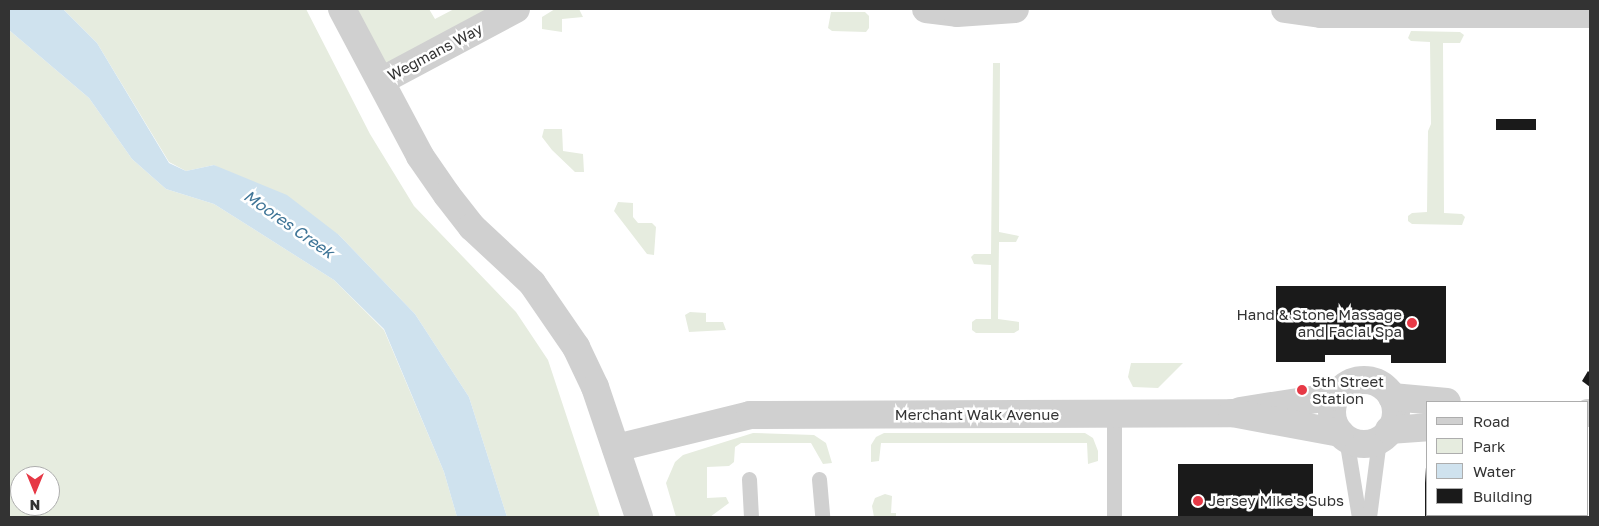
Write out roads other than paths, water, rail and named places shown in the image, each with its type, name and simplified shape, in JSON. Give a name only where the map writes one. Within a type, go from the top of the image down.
[{"type":"street","points":[[342,9],[420,156],[447,195],[472,227],[532,283],[556,314],[595,387],[639,517]]},
{"type":"street","points":[[926,9],[957,13],[1015,9]]},
{"type":"street","points":[[1286,9],[1322,14],[1590,14]]},
{"type":"street","name":"Wegmans Way","points":[[381,81],[503,12]]},
{"type":"street","points":[[1232,413],[1336,396],[1349,384],[1367,380],[1384,386],[1392,397],[1396,410],[1384,435]]},
{"type":"street","points":[[1336,396],[1332,415],[1343,436],[1362,444],[1384,435],[1426,427]]},
{"type":"street","points":[[1392,397],[1436,401]]},
{"type":"street","name":"Merchant Walk Avenue","points":[[616,448],[750,415],[1114,415],[1232,413],[1343,436]]},
{"type":"lane","points":[[1114,415],[1114,517]]},
{"type":"lane","points":[[1369,517],[1384,435]]},
{"type":"lane","points":[[1343,436],[1359,517]]},
{"type":"lane","points":[[749,479],[751,517]]},
{"type":"lane","points":[[819,479],[822,517]]},
{"type":"water","name":"Moores Creek","points":[[9,9],[63,9],[97,43],[169,163],[186,171],[214,165],[287,195],[339,235],[415,314],[469,397],[507,517],[457,517],[444,472],[384,329],[334,280],[214,204],[166,189],[132,159],[89,98],[9,30]]},
{"type":"place","name":"Hand & Stone Massage and Facial Spa","points":[[1412,323]]},
{"type":"place","name":"5th Street Station","points":[[1302,390]]},
{"type":"place","name":"Jersey Mike's Subs","points":[[1198,501]]}]
